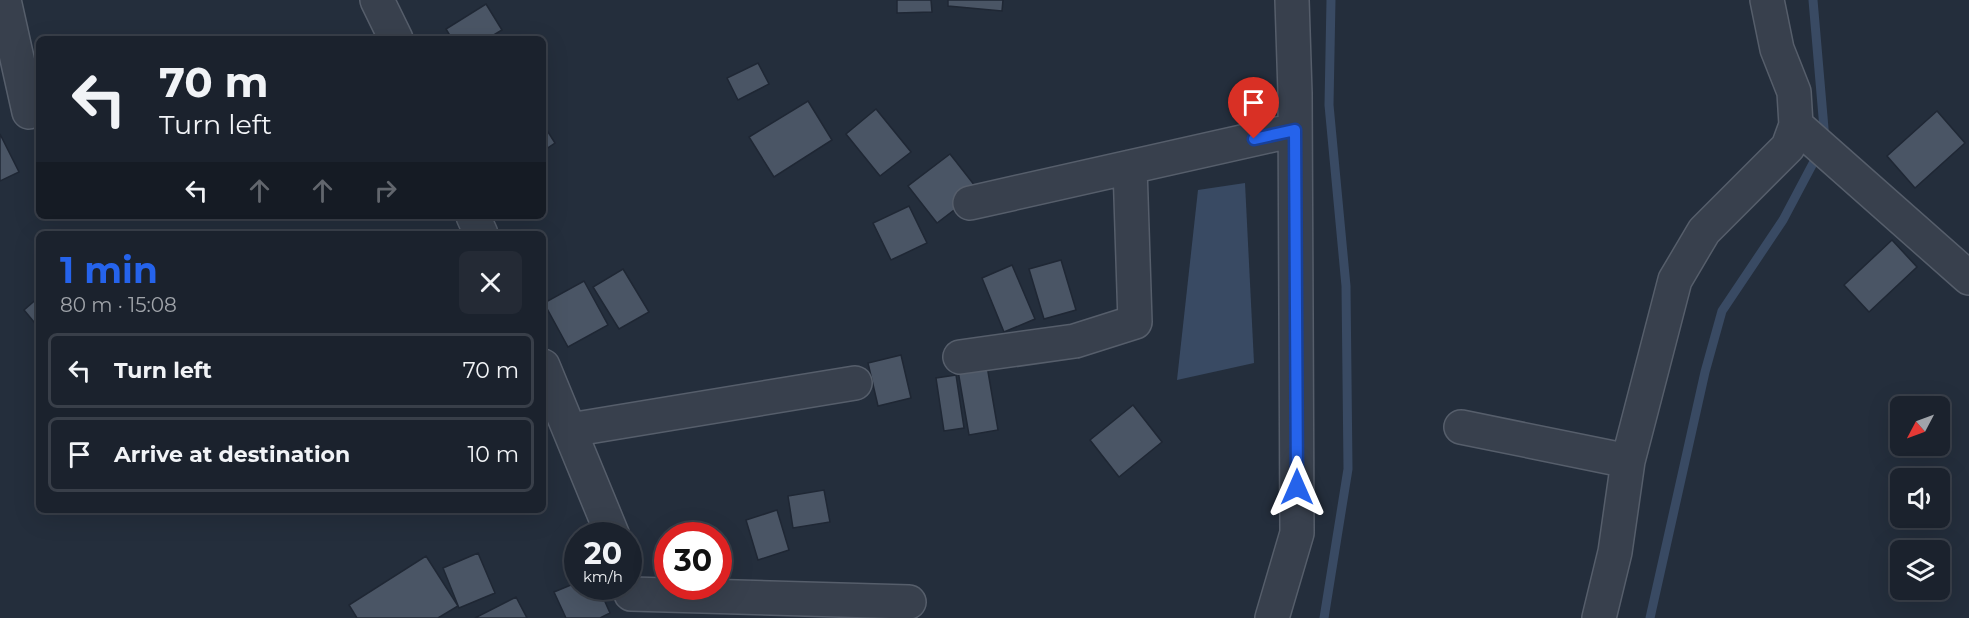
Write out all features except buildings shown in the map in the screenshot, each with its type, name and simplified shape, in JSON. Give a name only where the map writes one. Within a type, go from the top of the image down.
[{"type":"street","points":[[4,0],[29,112]]},
{"type":"street","points":[[377,0],[395,36]]},
{"type":"street","points":[[1272,618],[1297,533],[1292,0]]},
{"type":"street","points":[[1599,618],[1615,552],[1628,461],[1676,280],[1704,231],[1788,147],[1796,125],[1794,92],[1777,49],[1767,0]]},
{"type":"street","points":[[1796,125],[1969,278]]},
{"type":"street","points":[[970,203],[1295,130]]},
{"type":"street","points":[[960,357],[1075,341],[1135,322],[1130,167]]},
{"type":"street","points":[[546,373],[607,522]]},
{"type":"street","points":[[570,430],[855,383]]},
{"type":"street","points":[[1461,427],[1628,461]]},
{"type":"street","points":[[642,596],[909,602]]},
{"type":"water","points":[[1245,183],[1254,363],[1177,380],[1198,190]]},
{"type":"waterway","points":[[1324,618],[1348,469],[1346,286],[1329,105],[1331,0]]},
{"type":"waterway","points":[[1813,0],[1825,140]]},
{"type":"waterway","points":[[1650,618],[1705,372],[1722,311],[1783,220],[1819,152]]},
{"type":"route","points":[[1254,139],[1295,130],[1297,487]]}]
